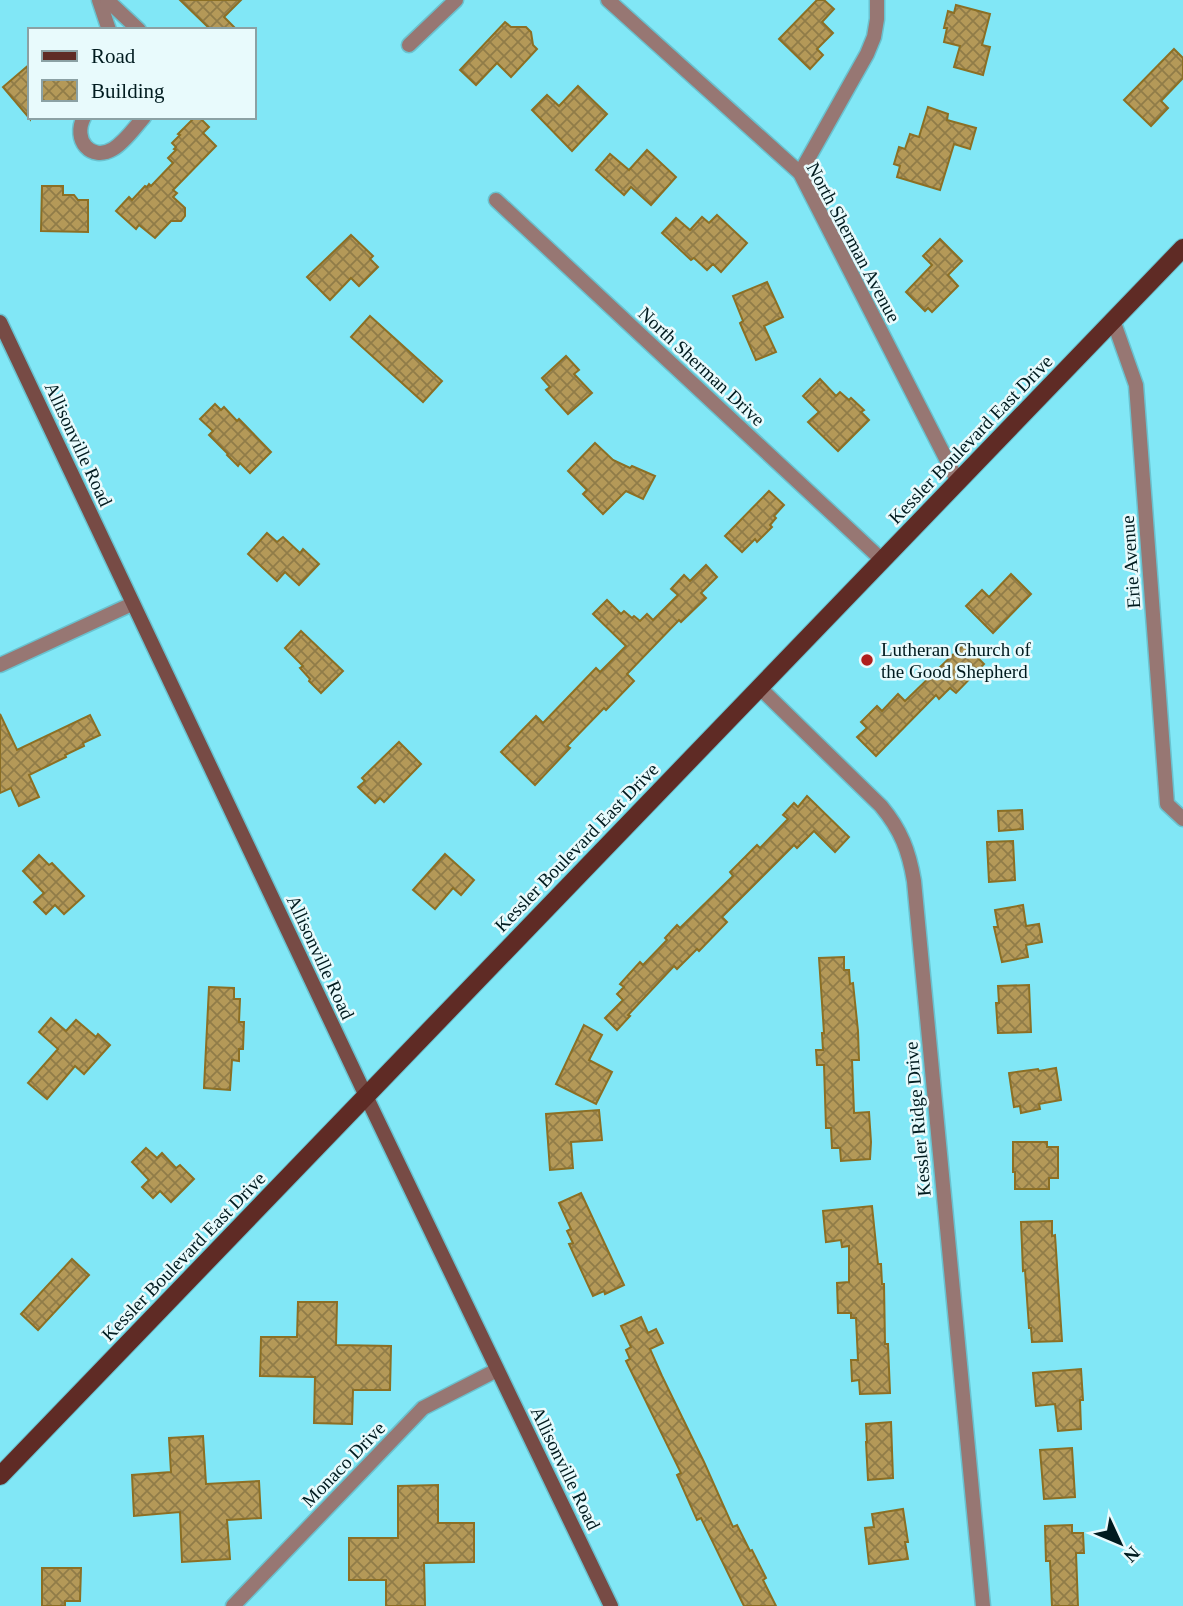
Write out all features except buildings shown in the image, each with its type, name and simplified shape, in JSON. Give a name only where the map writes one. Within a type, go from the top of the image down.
[{"type":"main road","name":"Kessler Boulevard East Drive","points":[[0,1476],[1183,248]]},
{"type":"main road","name":"Allisonville Road","points":[[0,322],[366,1097],[611,1606]]},
{"type":"street","points":[[99,0],[108,28]]},
{"type":"street","points":[[107,0],[137,28]]},
{"type":"street","points":[[409,45],[456,0]]},
{"type":"street","name":"North Sherman Avenue","points":[[608,0],[800,173],[957,482]]},
{"type":"street","points":[[800,173],[867,54],[874,37],[877,0]]},
{"type":"street","points":[[83,119],[80,127],[81,140],[85,146],[97,152],[110,151],[116,147],[142,119]]},
{"type":"street","name":"North Sherman Drive","points":[[496,200],[882,560]]},
{"type":"street","name":"Erie Avenue","points":[[1113,320],[1136,385],[1167,804],[1183,819]]},
{"type":"street","points":[[0,665],[132,604]]},
{"type":"street","name":"Kessler Ridge Drive","points":[[759,687],[881,806],[906,845],[911,863],[983,1606]]},
{"type":"street","name":"Monaco Drive","points":[[233,1606],[424,1408],[497,1370]]},
{"type":"place","name":"Lutheran Church of the Good Shepherd","points":[[867,660]]}]
